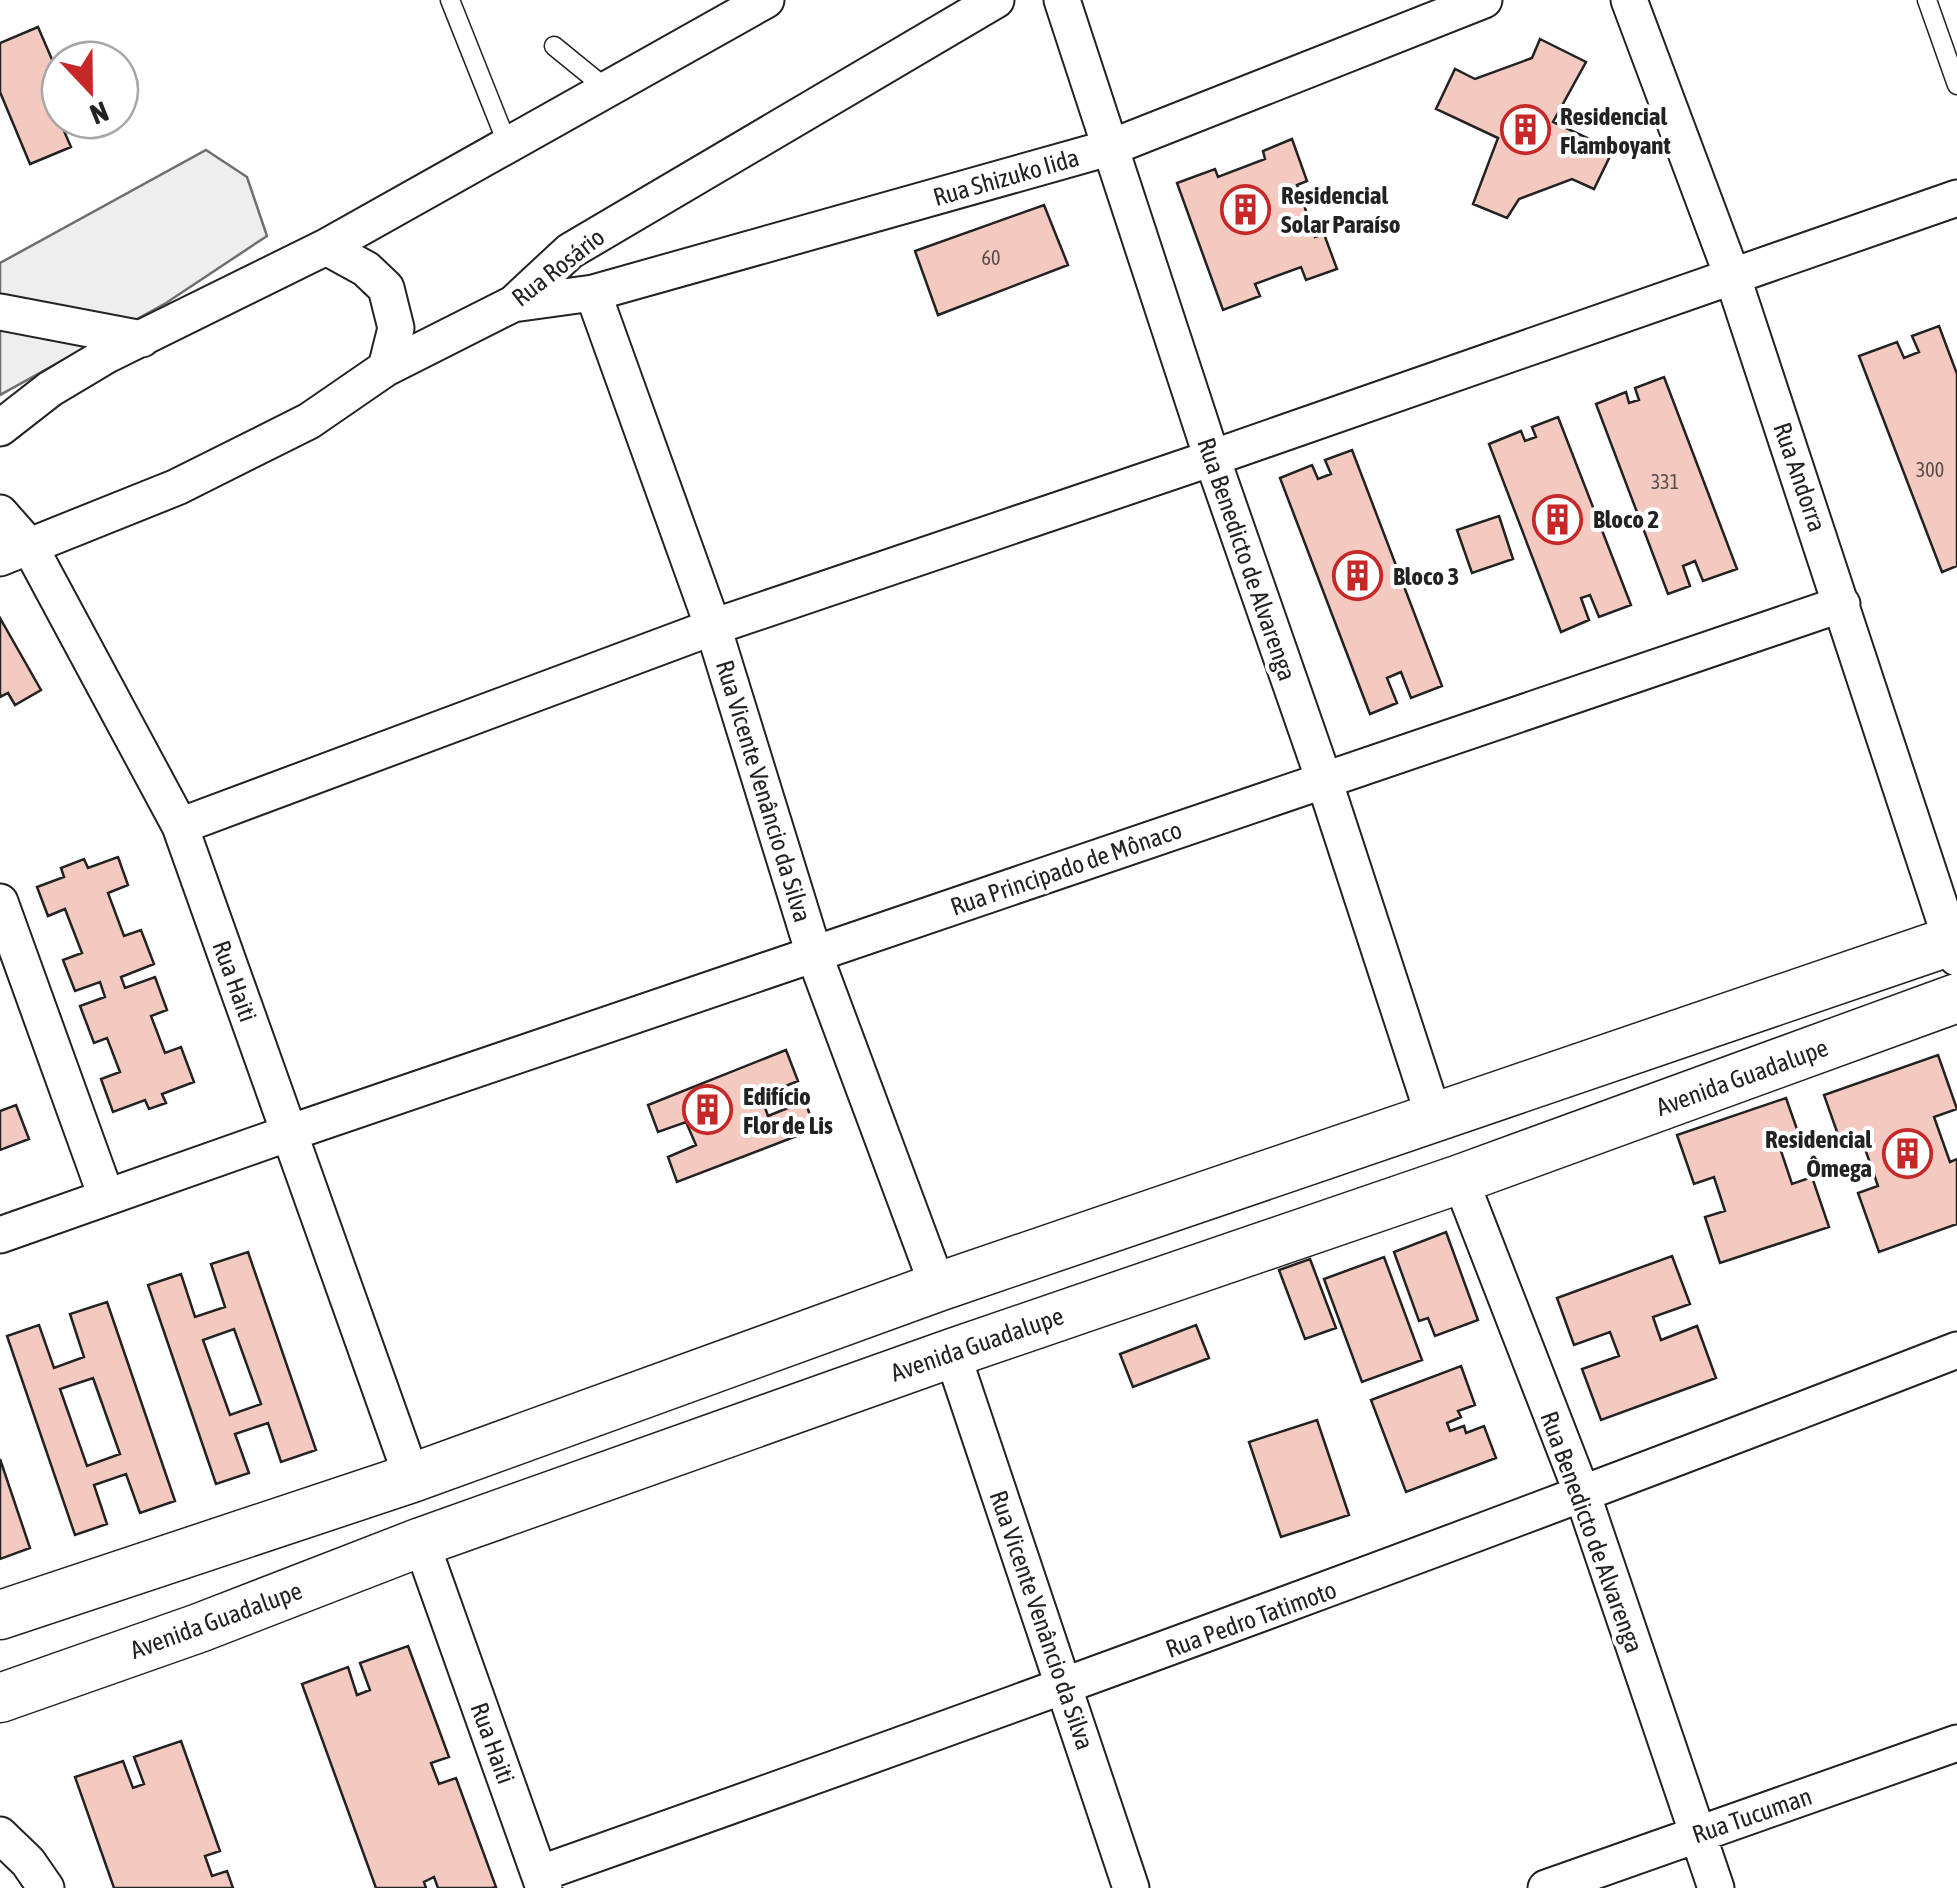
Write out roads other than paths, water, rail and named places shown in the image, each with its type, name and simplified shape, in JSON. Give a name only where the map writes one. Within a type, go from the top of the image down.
[{"type":"street","points":[[0,428],[50,389],[142,338],[326,247],[766,0]]},
{"type":"street","name":"Rua Rosário","points":[[15,552],[177,488],[309,421],[386,368],[513,304],[570,251],[996,0]]},
{"type":"street","name":"Rua Benedicto de Alvarenga","points":[[1062,0],[1434,1117]]},
{"type":"street","name":"Rua Shizuko Iida","points":[[513,304],[594,293],[1112,147],[1484,0]]},
{"type":"street","name":"Rua Andorra","points":[[1630,0],[1732,278],[1955,946]]},
{"type":"street","points":[[180,826],[713,626],[1212,458],[1957,198]]},
{"type":"street","points":[[326,247],[366,269],[386,288],[396,328],[386,368]]},
{"type":"street","name":"Rua Vicente Venâncio da Silva","points":[[594,293],[713,626],[814,954],[938,1287]]},
{"type":"street","points":[[0,312],[142,338]]},
{"type":"street","name":"Rua Haiti","points":[[0,514],[15,552],[180,826],[412,1478]]},
{"type":"street","name":"Rua Principado de Mônaco","points":[[0,1235],[1842,604]]},
{"type":"street","points":[[0,902],[106,1196]]},
{"type":"street","points":[[0,1615],[412,1478],[938,1287],[1434,1117],[1955,946]]},
{"type":"street","name":"Avenida Guadalupe","points":[[0,1698],[952,1352],[1460,1179],[1957,998]]},
{"type":"street","name":"Rua Benedicto de Alvarenga","points":[[1460,1179],[1582,1496],[1716,1888]]},
{"type":"street","name":"Rua Pedro Tatimoto","points":[[542,1881],[1582,1496],[1957,1350]]},
{"type":"street","name":"Rua Vicente Venâncio da Silva","points":[[952,1352],[1131,1888]]},
{"type":"street","name":"Rua Haiti","points":[[421,1542],[542,1881]]},
{"type":"street","name":"Rua Tucuman","points":[[1546,1888],[1957,1743]]},
{"type":"street","points":[[0,1835],[28,1862],[46,1888]]},
{"type":"lane","points":[[450,0],[508,142]]},
{"type":"lane","points":[[1927,0],[1957,85]]},
{"type":"lane","points":[[554,46],[608,90]]},
{"type":"place","name":"Residencial Flamboyant","points":[[1525,130]]},
{"type":"place","name":"Residencial Solar Paraíso","points":[[1246,209]]},
{"type":"place","name":"Bloco 2","points":[[1558,519]]},
{"type":"place","name":"Bloco 3","points":[[1358,576]]},
{"type":"place","name":"Edifício Flor de Lis","points":[[708,1110]]},
{"type":"place","name":"Residencial Ômega","points":[[1907,1153]]}]
